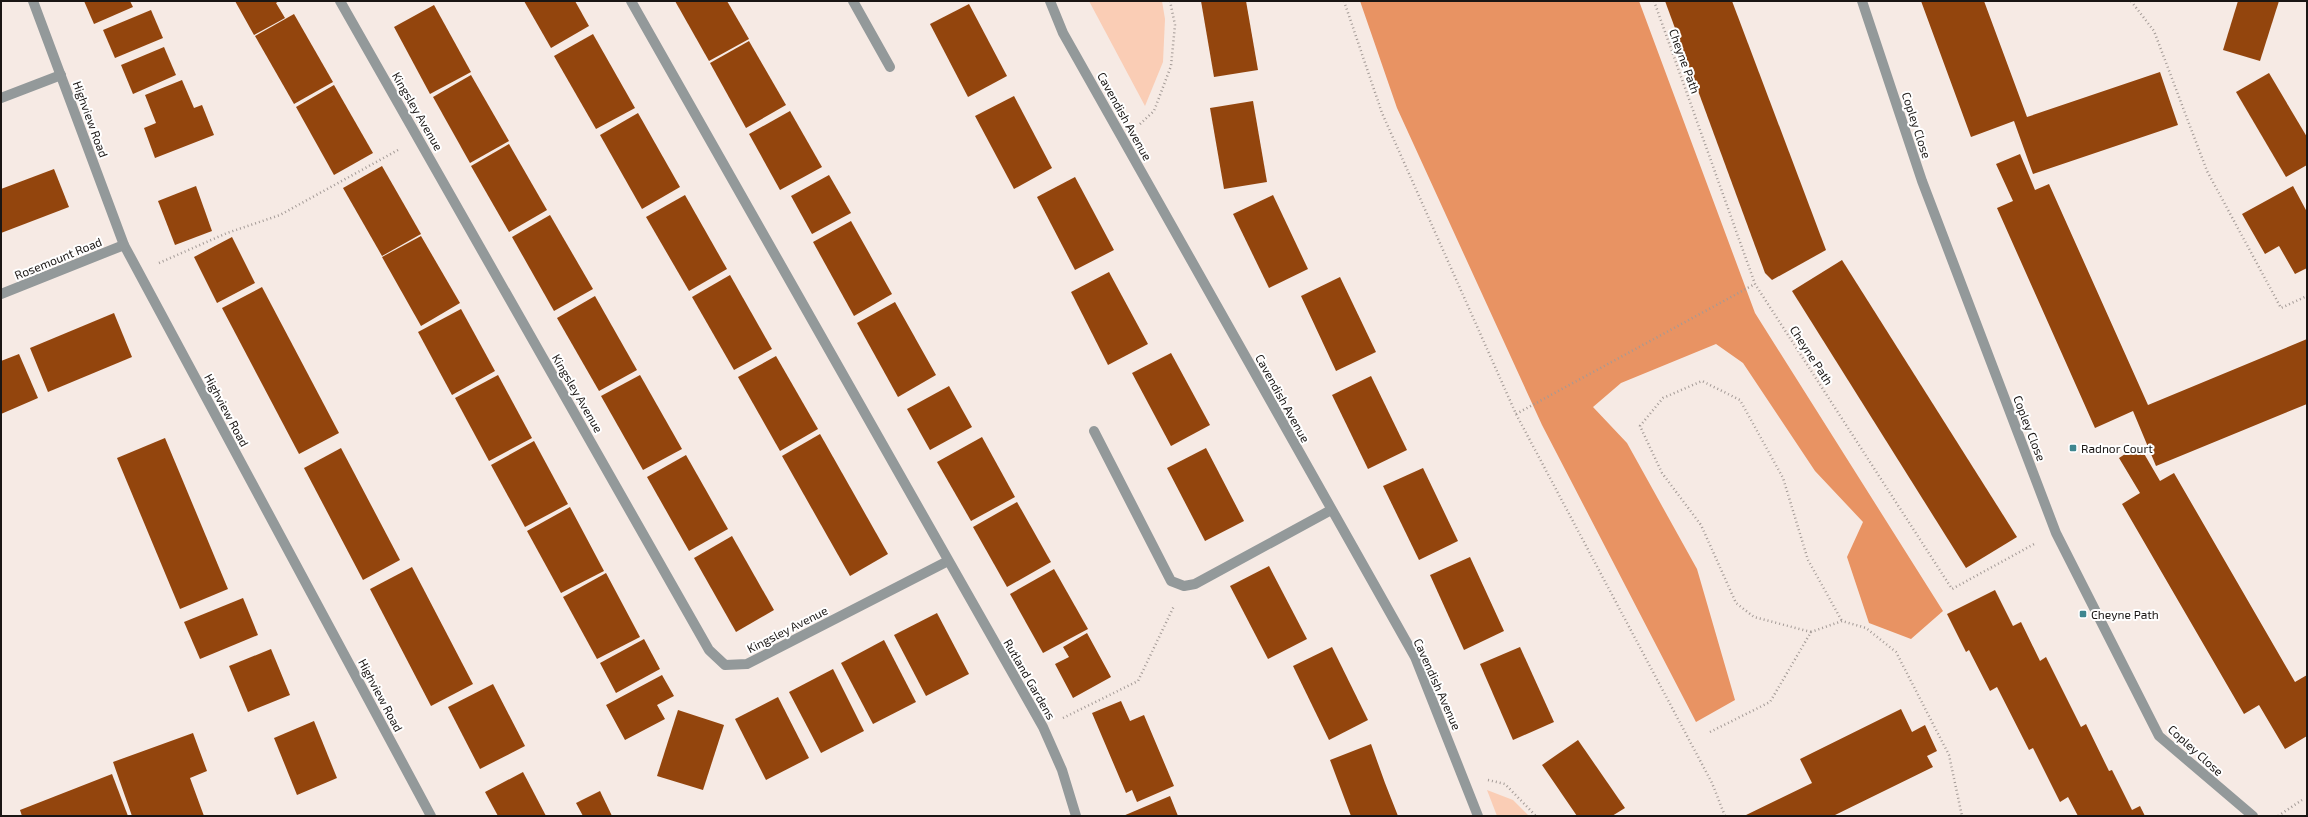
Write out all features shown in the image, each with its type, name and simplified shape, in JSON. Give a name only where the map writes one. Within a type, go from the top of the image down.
[{"type":"street","name":"Highview Road","points":[[33,1],[124,246],[431,816]]},
{"type":"street","name":"Kingsley Avenue","points":[[340,1],[709,650],[725,665],[747,664],[948,562]]},
{"type":"street","points":[[631,1],[948,562]]},
{"type":"street","points":[[853,1],[890,67]]},
{"type":"street","name":"Cavendish Avenue","points":[[1050,1],[1063,33],[1415,657],[1478,816]]},
{"type":"street","name":"Copley Close","points":[[1862,1],[1922,181],[2056,533],[2159,736],[2253,816]]},
{"type":"street","points":[[1,98],[61,75]]},
{"type":"street","name":"Rosemount Road","points":[[1,294],[124,246]]},
{"type":"street","points":[[1094,431],[1171,581],[1184,586],[1195,584],[1331,510]]},
{"type":"street","name":"Rutland Gardens","points":[[948,562],[1043,727],[1062,770],[1076,816]]},
{"type":"path","points":[[1123,139],[1154,111],[1171,66],[1174,25],[1170,1]]},
{"type":"path","points":[[1344,1],[1382,113],[1516,414],[1712,783],[1725,816]]},
{"type":"path","name":"Cheyne Path","points":[[1654,1],[1755,284],[1952,589],[2056,533]]},
{"type":"path","points":[[2131,1],[2154,31],[2207,171],[2280,308],[2307,296]]},
{"type":"path","points":[[138,272],[227,233],[280,215],[418,138]]},
{"type":"path","points":[[1516,414],[1755,284]]},
{"type":"path","points":[[1842,621],[1808,560],[1783,478],[1740,400],[1702,381],[1663,398],[1640,426],[1662,473],[1701,525],[1736,603],[1754,616],[1810,632],[1842,621],[1866,628],[1896,652],[1949,755],[1962,816]]},
{"type":"path","points":[[1043,727],[1138,682],[1184,586]]},
{"type":"path","points":[[1710,732],[1770,702],[1810,632]]},
{"type":"path","points":[[1462,774],[1504,784],[1536,816]]},
{"type":"path","points":[[2278,816],[2302,800]]},
{"type":"shaded area","points":[[1089,1],[1162,1],[1165,19],[1163,62],[1145,106]]},
{"type":"shaded area","points":[[1360,1],[1639,1],[1755,313],[1943,611],[1911,639],[1869,623],[1847,557],[1863,522],[1815,471],[1743,363],[1716,344],[1621,383],[1593,407],[1627,443],[1697,569],[1735,700],[1696,722],[1542,425],[1397,108]]},
{"type":"shaded area","points":[[1487,790],[1513,800],[1529,816],[1497,816]]},
{"type":"building","points":[[84,1],[130,1],[133,7],[94,24]]},
{"type":"building","points":[[235,1],[279,1],[276,3],[285,18],[254,35]]},
{"type":"building","points":[[524,1],[575,1],[589,26],[551,48]]},
{"type":"building","points":[[675,1],[727,1],[749,39],[709,61]]},
{"type":"building","points":[[1201,1],[1246,1],[1258,70],[1214,77]]},
{"type":"building","points":[[1665,1],[1732,1],[1826,250],[1772,280],[1765,273]]},
{"type":"building","points":[[1921,1],[1984,1],[2027,117],[2160,72],[2178,125],[2033,174],[2014,121],[1971,137]]},
{"type":"building","points":[[2238,1],[2279,1],[2260,61],[2223,50]]},
{"type":"building","points":[[969,4],[1007,76],[968,97],[930,24]]},
{"type":"building","points":[[434,5],[471,72],[430,94],[394,27]]},
{"type":"building","points":[[151,10],[163,38],[115,58],[103,30]]},
{"type":"building","points":[[294,14],[333,82],[294,104],[255,36]]},
{"type":"building","points":[[593,34],[635,108],[596,129],[554,56]]},
{"type":"building","points":[[749,41],[786,105],[746,128],[710,63]]},
{"type":"building","points":[[164,47],[176,75],[133,94],[121,65]]},
{"type":"building","points":[[2269,73],[2307,137],[2307,165],[2286,177],[2236,92]]},
{"type":"building","points":[[471,75],[509,141],[470,163],[433,97]]},
{"type":"building","points":[[182,80],[194,108],[202,105],[214,135],[155,158],[144,128],[156,123],[145,95]]},
{"type":"building","points":[[334,85],[373,153],[334,175],[296,107]]},
{"type":"building","points":[[1014,96],[1052,168],[1014,189],[975,116]]},
{"type":"building","points":[[1253,101],[1267,182],[1224,189],[1210,108]]},
{"type":"building","points":[[790,111],[822,167],[780,190],[749,134]]},
{"type":"building","points":[[638,113],[680,187],[642,209],[600,135]]},
{"type":"building","points":[[509,144],[547,210],[509,232],[471,166]]},
{"type":"building","points":[[2020,154],[2035,190],[2049,184],[2148,405],[2307,339],[2307,404],[2156,466],[2133,411],[2095,428],[1997,208],[2013,201],[1996,164]]},
{"type":"building","points":[[382,166],[421,234],[382,256],[343,188]]},
{"type":"building","points":[[54,169],[69,207],[1,233],[1,189]]},
{"type":"building","points":[[829,175],[851,213],[812,234],[791,196]]},
{"type":"building","points":[[1075,177],[1114,250],[1075,270],[1037,197]]},
{"type":"building","points":[[196,186],[212,231],[175,245],[158,201]]},
{"type":"building","points":[[2293,186],[2307,212],[2307,268],[2295,274],[2279,246],[2265,254],[2242,214]]},
{"type":"building","points":[[685,195],[727,269],[689,291],[646,217]]},
{"type":"building","points":[[1273,195],[1308,269],[1269,288],[1233,214]]},
{"type":"building","points":[[550,215],[593,289],[554,311],[512,237]]},
{"type":"building","points":[[851,221],[892,294],[854,316],[813,242]]},
{"type":"building","points":[[421,236],[460,303],[421,326],[382,257]]},
{"type":"building","points":[[232,237],[255,283],[217,303],[194,257]]},
{"type":"building","points":[[1842,260],[2017,537],[1966,568],[1792,291]]},
{"type":"building","points":[[1109,272],[1148,344],[1108,365],[1071,292]]},
{"type":"building","points":[[730,275],[772,349],[734,370],[692,297]]},
{"type":"building","points":[[1340,277],[1376,352],[1336,371],[1301,296]]},
{"type":"building","points":[[262,287],[339,433],[299,454],[222,308]]},
{"type":"building","points":[[595,296],[637,370],[599,391],[557,318]]},
{"type":"building","points":[[895,302],[936,375],[898,397],[857,323]]},
{"type":"building","points":[[461,309],[495,371],[452,395],[418,332]]},
{"type":"building","points":[[114,313],[132,357],[48,392],[30,348]]},
{"type":"building","points":[[1171,353],[1210,425],[1171,446],[1132,373]]},
{"type":"building","points":[[19,354],[38,398],[1,414],[1,361]]},
{"type":"building","points":[[776,356],[818,429],[780,451],[738,377]]},
{"type":"building","points":[[498,375],[532,438],[489,461],[455,398]]},
{"type":"building","points":[[640,375],[682,449],[643,470],[601,396]]},
{"type":"building","points":[[1371,376],[1407,450],[1368,469],[1332,395]]},
{"type":"building","points":[[949,386],[972,427],[930,450],[907,409]]},
{"type":"building","points":[[820,434],[888,554],[850,576],[782,456]]},
{"type":"building","points":[[982,437],[1015,497],[971,521],[937,462]]},
{"type":"building","points":[[165,438],[228,589],[180,609],[117,458]]},
{"type":"building","points":[[534,441],[568,504],[525,527],[491,465]]},
{"type":"building","points":[[2139,445],[2160,481],[2174,473],[2295,682],[2307,675],[2307,736],[2285,749],[2259,705],[2244,714],[2122,504],[2140,493],[2119,458]]},
{"type":"building","points":[[341,448],[400,560],[363,580],[304,468]]},
{"type":"building","points":[[1206,448],[1244,521],[1205,541],[1167,468]]},
{"type":"building","points":[[686,455],[728,529],[689,551],[647,477]]},
{"type":"building","points":[[1423,468],[1458,541],[1419,560],[1383,486]]},
{"type":"building","points":[[1017,502],[1051,562],[1007,587],[973,527]]},
{"type":"building","points":[[570,507],[604,571],[561,593],[527,531]]},
{"type":"building","points":[[732,536],[774,610],[736,632],[694,558]]},
{"type":"building","points":[[1470,557],[1504,631],[1464,650],[1430,575]]},
{"type":"building","points":[[1269,566],[1307,639],[1268,659],[1230,586]]},
{"type":"building","points":[[412,567],[473,684],[431,706],[370,589]]},
{"type":"building","points":[[1054,569],[1088,629],[1043,653],[1010,594]]},
{"type":"building","points":[[606,573],[640,637],[597,659],[563,597]]},
{"type":"building","points":[[1995,590],[2013,626],[2021,622],[2040,661],[2046,657],[2081,727],[2086,724],[2109,771],[2112,770],[2132,810],[2140,806],[2145,816],[2078,816],[2068,797],[2060,802],[2033,748],[2029,750],[1997,687],[1990,691],[1969,650],[1966,652],[1947,614]]},
{"type":"building","points":[[243,598],[258,635],[200,659],[184,622]]},
{"type":"building","points":[[937,613],[969,674],[926,696],[894,635]]},
{"type":"building","points":[[1087,633],[1111,677],[1073,698],[1055,664],[1069,657],[1063,647]]},
{"type":"building","points":[[644,639],[660,669],[616,693],[600,663]]},
{"type":"building","points":[[884,640],[916,702],[873,724],[841,663]]},
{"type":"building","points":[[1332,647],[1368,720],[1329,740],[1293,666]]},
{"type":"building","points":[[1520,647],[1554,722],[1513,740],[1480,664]]},
{"type":"building","points":[[271,649],[290,695],[248,712],[229,666]]},
{"type":"building","points":[[833,669],[864,731],[821,753],[789,692]]},
{"type":"building","points":[[662,675],[674,696],[657,705],[665,719],[625,740],[606,705]]},
{"type":"building","points":[[493,684],[525,746],[480,769],[448,707]]},
{"type":"building","points":[[778,697],[809,758],[766,780],[735,719]]},
{"type":"building","points":[[1121,701],[1130,721],[1144,715],[1174,786],[1137,802],[1132,790],[1126,793],[1092,713]]},
{"type":"building","points":[[1901,709],[1912,732],[1925,725],[1937,751],[1927,756],[1933,767],[1833,816],[1744,816],[1812,783],[1800,759]]},
{"type":"building","points":[[678,710],[724,725],[703,790],[657,776]]},
{"type":"building","points":[[314,721],[337,778],[297,795],[274,738]]},
{"type":"building","points":[[193,733],[207,771],[190,778],[204,816],[132,816],[113,762]]},
{"type":"building","points":[[1578,740],[1625,808],[1612,816],[1577,816],[1542,765]]},
{"type":"building","points":[[1371,744],[1398,816],[1351,816],[1330,760]]},
{"type":"building","points":[[523,772],[546,816],[498,816],[485,792]]},
{"type":"building","points":[[112,774],[128,816],[22,816],[20,810]]},
{"type":"building","points":[[600,791],[612,816],[583,816],[576,803]]},
{"type":"building","points":[[1170,796],[1178,816],[1123,816]]},
{"type":"place","name":"Radnor Court","points":[[2073,448]]},
{"type":"place","name":"Cheyne Path","points":[[2083,614]]}]
